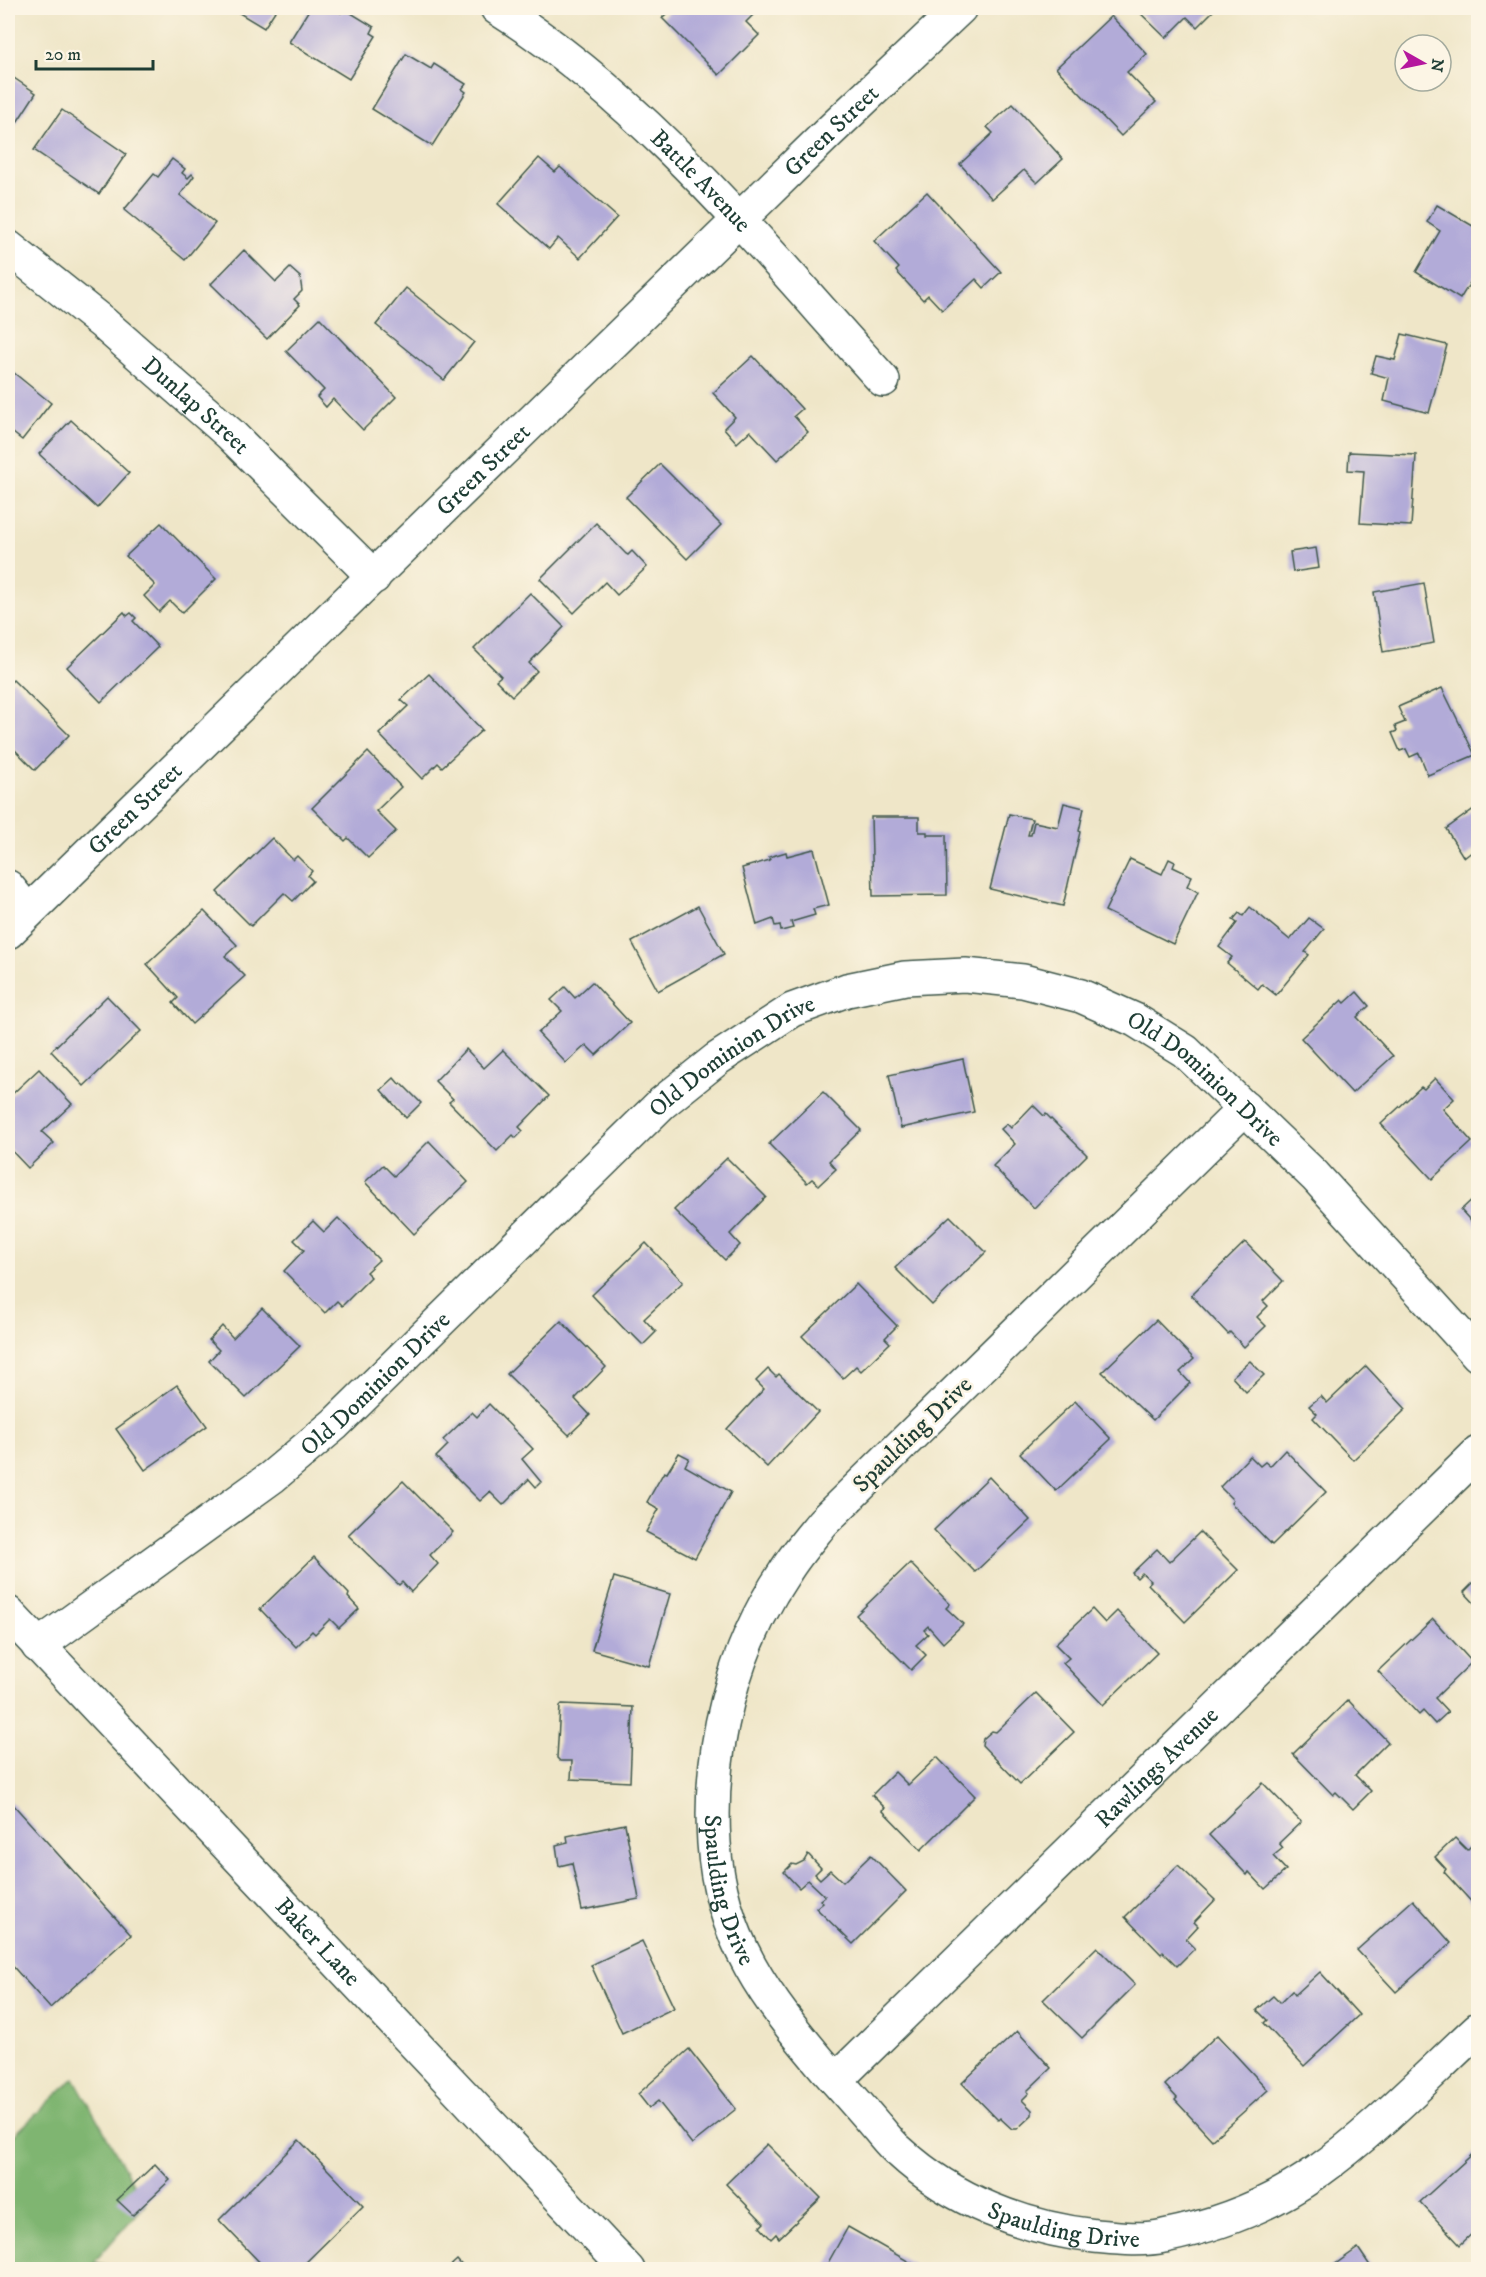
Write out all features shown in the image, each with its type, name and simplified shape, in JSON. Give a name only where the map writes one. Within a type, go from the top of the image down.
[{"type":"street","name":"Battle Avenue","points":[[497,8],[592,76],[669,146],[883,380]]},
{"type":"street","name":"Green Street","points":[[18,922],[829,132],[960,8]]},
{"type":"street","name":"Dunlap Street","points":[[8,247],[103,322],[230,434],[374,577]]},
{"type":"street","points":[[8,887],[18,922]]},
{"type":"street","name":"Old Dominion Drive","points":[[38,1646],[272,1478],[335,1424],[662,1103],[717,1059],[792,1010],[847,990],[905,978],[965,975],[1023,981],[1080,996],[1135,1020],[1185,1051],[1315,1176],[1479,1355]]},
{"type":"street","name":"Spaulding Drive","points":[[1245,1108],[823,1522],[785,1572],[759,1615],[735,1673],[720,1734],[714,1784],[714,1845],[723,1898],[740,1948],[766,1995],[785,2021],[899,2152],[944,2186],[1005,2216],[1059,2232],[1115,2238],[1160,2237],[1218,2222],[1263,2204],[1315,2174],[1353,2145],[1479,2029]]},
{"type":"street","name":"Rawlings Avenue","points":[[836,2080],[1479,1454]]},
{"type":"street","name":"Baker Lane","points":[[8,1613],[628,2270]]},
{"type":"green space","points":[[74,2078],[145,2204],[94,2262],[120,2269],[8,2270],[8,2141]]},
{"type":"building","points":[[231,8],[277,8],[264,28]]},
{"type":"building","points":[[310,8],[332,8],[341,13],[343,8],[374,27],[371,33],[376,36],[349,79],[289,42]]},
{"type":"building","points":[[672,8],[750,8],[755,13],[746,22],[759,35],[719,75],[662,18]]},
{"type":"building","points":[[1135,8],[1216,8],[1197,27],[1187,17],[1166,38]]},
{"type":"building","points":[[1111,16],[1147,54],[1127,72],[1156,102],[1121,136],[1056,68]]},
{"type":"building","points":[[406,54],[431,69],[434,64],[466,84],[462,89],[466,92],[432,146],[372,109]]},
{"type":"building","points":[[8,74],[36,93],[10,133],[8,131]]},
{"type":"building","points":[[1013,104],[1063,159],[1037,183],[1024,170],[992,199],[960,164],[993,133],[987,127]]},
{"type":"building","points":[[62,110],[126,154],[99,194],[34,150]]},
{"type":"building","points":[[539,158],[555,172],[560,167],[617,217],[580,258],[558,238],[549,249],[498,204]]},
{"type":"building","points":[[172,159],[185,169],[182,173],[188,178],[192,174],[194,176],[180,195],[215,223],[185,260],[124,210],[154,174],[158,177]]},
{"type":"building","points":[[927,192],[1001,272],[984,288],[976,279],[942,310],[928,295],[923,300],[896,271],[899,268],[874,241]]},
{"type":"building","points":[[1437,205],[1478,229],[1478,270],[1460,299],[1416,272],[1440,231],[1427,222]]},
{"type":"building","points":[[244,250],[276,282],[290,268],[300,277],[302,291],[294,299],[300,305],[267,339],[211,284]]},
{"type":"building","points":[[406,288],[474,342],[444,380],[376,325]]},
{"type":"building","points":[[320,318],[396,397],[363,430],[333,399],[326,407],[317,397],[324,390],[286,351]]},
{"type":"building","points":[[1402,334],[1447,345],[1429,413],[1384,401],[1389,378],[1371,373],[1376,356],[1395,360]]},
{"type":"building","points":[[753,356],[802,409],[794,416],[808,432],[777,460],[750,431],[737,443],[724,428],[735,417],[713,393]]},
{"type":"building","points":[[8,368],[51,403],[22,440],[8,429]]},
{"type":"building","points":[[71,420],[129,473],[97,508],[39,454]]},
{"type":"building","points":[[1349,452],[1416,455],[1411,526],[1360,523],[1364,471],[1348,470]]},
{"type":"building","points":[[660,464],[721,525],[687,559],[626,497]]},
{"type":"building","points":[[161,523],[216,579],[182,613],[170,601],[159,612],[144,596],[155,585],[126,556]]},
{"type":"building","points":[[596,523],[626,554],[632,551],[647,567],[617,595],[605,582],[574,613],[540,579]]},
{"type":"building","points":[[1316,548],[1319,568],[1293,572],[1290,552]]},
{"type":"building","points":[[1424,583],[1434,643],[1383,652],[1374,592]]},
{"type":"building","points":[[530,593],[564,627],[529,663],[537,671],[512,696],[496,680],[501,676],[474,649]]},
{"type":"building","points":[[124,612],[127,616],[131,613],[136,618],[133,621],[158,647],[101,702],[67,667]]},
{"type":"building","points":[[429,674],[482,730],[442,767],[438,763],[422,779],[379,734],[408,706],[401,700]]},
{"type":"building","points":[[13,680],[69,735],[35,770],[8,743],[8,685]]},
{"type":"building","points":[[1442,688],[1475,755],[1428,775],[1419,753],[1410,757],[1406,749],[1400,751],[1392,733],[1397,731],[1395,726],[1405,722],[1398,707]]},
{"type":"building","points":[[368,752],[401,787],[376,811],[396,831],[368,858],[348,838],[345,841],[312,808]]},
{"type":"building","points":[[1064,803],[1084,808],[1063,906],[990,889],[1009,814],[1032,819],[1028,835],[1031,835],[1034,822],[1058,827]]},
{"type":"building","points":[[1478,806],[1478,847],[1464,858],[1446,829]]},
{"type":"building","points":[[871,817],[919,817],[919,832],[927,832],[927,835],[946,835],[947,895],[873,896]]},
{"type":"building","points":[[272,838],[293,860],[297,856],[312,871],[308,876],[313,881],[293,901],[284,893],[251,926],[217,892]]},
{"type":"building","points":[[814,849],[829,905],[813,909],[815,915],[791,922],[793,928],[781,931],[780,925],[775,926],[773,919],[757,925],[742,868],[770,860],[769,857],[786,852],[787,856]]},
{"type":"building","points":[[1130,859],[1162,874],[1169,859],[1175,862],[1173,867],[1192,876],[1187,886],[1198,892],[1173,944],[1105,911]]},
{"type":"building","points":[[698,906],[724,954],[658,991],[632,942]]},
{"type":"building","points":[[1250,907],[1290,940],[1309,918],[1324,929],[1305,952],[1309,955],[1276,995],[1262,984],[1258,989],[1227,963],[1232,957],[1219,947],[1237,923],[1233,920],[1239,913],[1243,916]]},
{"type":"building","points":[[204,911],[237,945],[225,956],[245,976],[192,1024],[173,1003],[178,998],[147,964]]},
{"type":"building","points":[[592,982],[630,1023],[596,1055],[586,1045],[566,1063],[538,1033],[562,1011],[551,1000],[565,987],[575,998]]},
{"type":"building","points":[[1357,992],[1369,1006],[1357,1017],[1393,1056],[1352,1093],[1301,1038],[1342,1000],[1345,1003]]},
{"type":"building","points":[[107,996],[141,1031],[84,1086],[51,1051]]},
{"type":"building","points":[[466,1049],[484,1068],[503,1050],[549,1096],[519,1127],[523,1131],[516,1138],[513,1135],[497,1151],[449,1102],[453,1099],[435,1081]]},
{"type":"building","points":[[963,1059],[974,1112],[901,1128],[889,1075]]},
{"type":"building","points":[[39,1069],[72,1104],[42,1132],[54,1143],[28,1168],[8,1147],[8,1098]]},
{"type":"building","points":[[394,1078],[421,1103],[406,1118],[381,1090]]},
{"type":"building","points":[[1435,1078],[1454,1099],[1443,1109],[1472,1142],[1432,1179],[1381,1124],[1421,1087],[1424,1089]]},
{"type":"building","points":[[823,1092],[861,1130],[829,1161],[836,1169],[819,1185],[812,1179],[807,1183],[769,1144]]},
{"type":"building","points":[[1033,1105],[1044,1116],[1046,1114],[1087,1155],[1034,1208],[993,1166],[1015,1144],[1001,1129],[1007,1124],[1011,1128]]},
{"type":"building","points":[[429,1141],[468,1182],[414,1234],[365,1182],[383,1165],[394,1176]]},
{"type":"building","points":[[727,1158],[766,1197],[730,1234],[740,1245],[725,1260],[674,1210]]},
{"type":"building","points":[[1478,1194],[1478,1229],[1461,1210]]},
{"type":"building","points":[[950,1216],[986,1252],[932,1305],[895,1268]]},
{"type":"building","points":[[338,1218],[379,1260],[366,1272],[371,1277],[342,1306],[337,1301],[325,1313],[284,1271],[304,1250],[294,1240],[313,1221],[324,1232]]},
{"type":"building","points":[[1245,1242],[1283,1281],[1263,1301],[1268,1306],[1257,1317],[1266,1326],[1244,1347],[1230,1332],[1228,1334],[1191,1295]]},
{"type":"building","points":[[646,1243],[683,1282],[644,1319],[656,1332],[643,1345],[631,1333],[629,1334],[592,1295]]},
{"type":"building","points":[[856,1284],[897,1326],[885,1338],[890,1343],[861,1371],[856,1366],[843,1378],[802,1336]]},
{"type":"building","points":[[262,1308],[300,1346],[246,1398],[209,1361],[219,1350],[209,1340],[222,1326],[233,1338]]},
{"type":"building","points":[[1156,1320],[1194,1359],[1180,1372],[1190,1383],[1153,1420],[1102,1372]]},
{"type":"building","points":[[561,1321],[606,1367],[575,1399],[590,1415],[569,1435],[507,1374]]},
{"type":"building","points":[[1250,1361],[1264,1375],[1246,1392],[1232,1377]]},
{"type":"building","points":[[1366,1366],[1406,1409],[1353,1460],[1313,1418],[1317,1414],[1309,1406],[1321,1396],[1327,1403]]},
{"type":"building","points":[[768,1369],[776,1377],[779,1374],[818,1412],[767,1467],[727,1429],[764,1389],[756,1381]]},
{"type":"building","points":[[177,1385],[207,1426],[145,1470],[116,1429]]},
{"type":"building","points":[[1075,1401],[1111,1439],[1056,1491],[1020,1453]]},
{"type":"building","points":[[489,1404],[533,1449],[522,1459],[541,1482],[536,1487],[529,1479],[503,1505],[490,1492],[480,1501],[436,1457],[448,1445],[443,1440],[472,1412],[477,1417]]},
{"type":"building","points":[[1285,1450],[1326,1492],[1272,1545],[1231,1503],[1233,1500],[1220,1487],[1250,1456],[1260,1466],[1265,1462],[1270,1466]]},
{"type":"building","points":[[679,1453],[689,1458],[685,1466],[731,1492],[695,1558],[646,1532],[659,1509],[647,1502],[664,1472],[667,1473]]},
{"type":"building","points":[[989,1477],[1030,1520],[975,1572],[934,1530]]},
{"type":"building","points":[[403,1481],[453,1532],[430,1555],[438,1564],[411,1592],[402,1582],[399,1585],[348,1535]]},
{"type":"building","points":[[1200,1532],[1238,1570],[1185,1622],[1148,1584],[1151,1581],[1142,1573],[1137,1578],[1132,1573],[1157,1549],[1169,1562]]},
{"type":"building","points":[[314,1557],[349,1594],[348,1597],[359,1609],[339,1628],[330,1619],[315,1634],[312,1631],[296,1647],[260,1609]]},
{"type":"building","points":[[910,1563],[950,1604],[946,1608],[963,1624],[943,1643],[928,1626],[924,1630],[928,1634],[916,1645],[926,1655],[911,1670],[856,1615]]},
{"type":"building","points":[[614,1577],[670,1594],[649,1666],[592,1650]]},
{"type":"building","points":[[1478,1578],[1478,1607],[1464,1592]]},
{"type":"building","points":[[1092,1609],[1105,1623],[1117,1611],[1157,1653],[1103,1705],[1063,1663],[1069,1658],[1055,1644]]},
{"type":"building","points":[[1433,1619],[1472,1662],[1435,1698],[1448,1712],[1435,1724],[1423,1711],[1419,1715],[1378,1671]]},
{"type":"building","points":[[1036,1693],[1074,1732],[1020,1784],[982,1745],[983,1739],[992,1731],[996,1732]]},
{"type":"building","points":[[1348,1700],[1388,1742],[1355,1775],[1371,1791],[1353,1809],[1336,1792],[1333,1795],[1293,1754]]},
{"type":"building","points":[[562,1704],[633,1707],[630,1782],[571,1779],[572,1761],[560,1761],[557,1758],[560,1706]]},
{"type":"building","points":[[937,1757],[975,1796],[921,1850],[882,1810],[885,1808],[872,1795],[895,1772],[908,1785]]},
{"type":"building","points":[[1263,1783],[1301,1822],[1279,1843],[1283,1848],[1273,1856],[1286,1870],[1265,1889],[1249,1872],[1247,1875],[1209,1835]]},
{"type":"building","points":[[10,1801],[131,1935],[50,2008],[8,1961],[8,1803]]},
{"type":"building","points":[[625,1824],[639,1899],[582,1910],[572,1863],[559,1866],[556,1845],[568,1842],[567,1836]]},
{"type":"building","points":[[1455,1838],[1467,1850],[1478,1839],[1478,1909],[1444,1872],[1446,1869],[1435,1857]]},
{"type":"building","points":[[808,1854],[821,1868],[815,1874],[820,1879],[830,1870],[843,1882],[871,1855],[906,1891],[853,1944],[816,1908],[823,1902],[820,1900],[825,1896],[808,1880],[799,1888],[784,1872],[792,1864],[796,1865],[804,1861]]},
{"type":"building","points":[[1178,1865],[1215,1900],[1194,1922],[1198,1926],[1186,1939],[1195,1948],[1177,1966],[1163,1952],[1161,1954],[1125,1917]]},
{"type":"building","points":[[1413,1900],[1451,1943],[1396,1992],[1357,1950]]},
{"type":"building","points":[[642,1941],[674,2008],[622,2033],[591,1965]]},
{"type":"building","points":[[1097,1947],[1135,1985],[1082,2038],[1043,2000]]},
{"type":"building","points":[[1320,1972],[1359,2015],[1304,2066],[1264,2023],[1267,2020],[1257,2010],[1273,1996],[1280,2003],[1292,1991],[1295,1995]]},
{"type":"building","points":[[1017,2031],[1051,2068],[1027,2091],[1029,2093],[1022,2100],[1032,2110],[1032,2115],[1017,2129],[1012,2129],[1000,2118],[998,2120],[962,2083]]},
{"type":"building","points":[[1217,2035],[1268,2090],[1212,2140],[1175,2100],[1177,2098],[1165,2085]]},
{"type":"building","points":[[689,2049],[736,2109],[692,2144],[658,2101],[649,2108],[638,2094]]},
{"type":"building","points":[[299,2140],[363,2206],[298,2270],[267,2270],[219,2220]]},
{"type":"building","points":[[767,2144],[821,2198],[779,2238],[776,2234],[771,2239],[760,2227],[764,2223],[726,2184]]},
{"type":"building","points":[[1476,2151],[1478,2154],[1478,2228],[1460,2245],[1420,2202]]},
{"type":"building","points":[[155,2164],[170,2180],[133,2215],[117,2200]]},
{"type":"building","points":[[848,2227],[913,2264],[910,2270],[824,2270]]},
{"type":"building","points":[[1358,2248],[1373,2270],[1327,2270]]},
{"type":"building","points":[[457,2260],[466,2270],[446,2270]]}]
